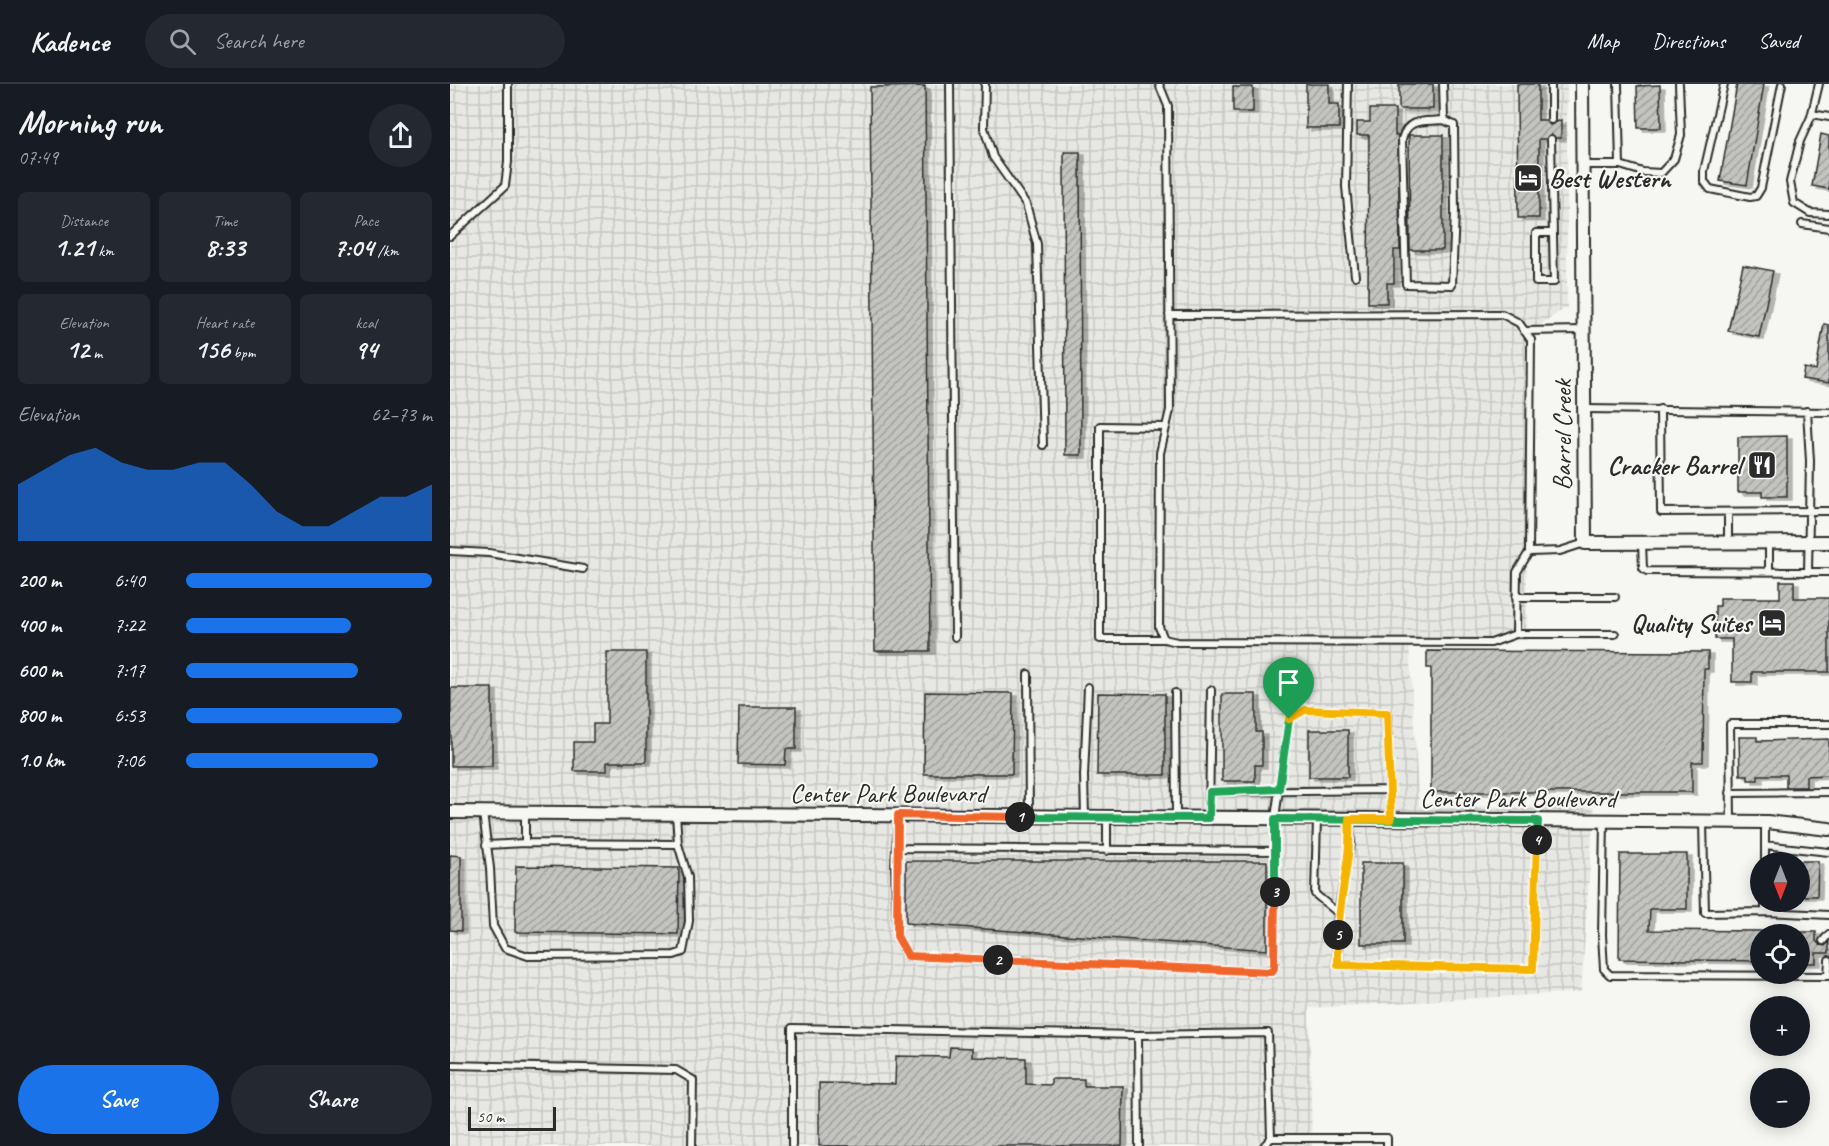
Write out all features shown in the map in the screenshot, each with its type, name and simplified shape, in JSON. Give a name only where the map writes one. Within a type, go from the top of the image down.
[{"type":"street","name":"Barrel Creek","points":[[1582,84],[1586,543]]},
{"type":"street","points":[[1586,543],[1829,542]]},
{"type":"street","name":"Center Park Boulevard","points":[[450,812],[1765,822],[1829,829]]},
{"type":"lane","points":[[450,236],[505,186],[508,162],[508,84]]},
{"type":"lane","points":[[950,84],[955,637]]},
{"type":"lane","points":[[985,84],[984,128],[993,157],[1026,204],[1037,244],[1043,445]]},
{"type":"lane","points":[[1159,84],[1168,106],[1170,410],[1160,453],[1159,627],[1164,639]]},
{"type":"lane","points":[[1348,84],[1346,187],[1355,276]]},
{"type":"lane","points":[[1443,84],[1444,120]]},
{"type":"lane","points":[[1551,84],[1551,120]]},
{"type":"lane","points":[[1618,84],[1620,165]]},
{"type":"lane","points":[[1583,165],[1620,165],[1643,172],[1661,173],[1674,159],[1681,135],[1679,84]]},
{"type":"lane","points":[[1724,84],[1704,171],[1704,182],[1710,189],[1750,197],[1756,196],[1761,188],[1782,84]]},
{"type":"lane","points":[[1819,84],[1812,114],[1800,141],[1790,182],[1794,202],[1810,213],[1829,214]]},
{"type":"lane","points":[[1812,114],[1829,117]]},
{"type":"lane","points":[[1444,120],[1454,124],[1455,212],[1452,285],[1406,284],[1402,139],[1405,128],[1410,124],[1444,120]]},
{"type":"lane","points":[[1551,138],[1553,233],[1554,282],[1536,282],[1536,233],[1553,233]]},
{"type":"lane","points":[[1802,224],[1829,228]]},
{"type":"lane","points":[[1169,315],[1502,314],[1519,323],[1531,340],[1529,552],[1517,572],[1516,634]]},
{"type":"lane","points":[[1524,331],[1584,330]]},
{"type":"lane","points":[[1585,409],[1829,412]]},
{"type":"lane","points":[[1660,409],[1661,512],[1829,511]]},
{"type":"lane","points":[[1808,411],[1809,572]]},
{"type":"lane","points":[[1166,427],[1100,426],[1100,639],[1164,639],[1177,642],[1491,643],[1516,634],[1615,634]]},
{"type":"lane","points":[[1728,512],[1728,543]]},
{"type":"lane","points":[[1769,542],[1769,572]]},
{"type":"lane","points":[[1529,552],[1560,551],[1586,543]]},
{"type":"lane","points":[[1642,543],[1643,568],[1647,571],[1829,572]]},
{"type":"lane","points":[[450,551],[489,553],[583,569]]},
{"type":"lane","points":[[1516,597],[1615,597]]},
{"type":"lane","points":[[1028,674],[1029,817]]},
{"type":"lane","points":[[1085,817],[1084,776],[1088,687]]},
{"type":"lane","points":[[1209,818],[1212,690]]},
{"type":"lane","points":[[1175,693],[1176,818]]},
{"type":"lane","points":[[898,815],[897,936],[908,956],[1272,972],[1274,968],[1275,819],[1289,719],[1305,710],[1387,713],[1391,819]]},
{"type":"lane","points":[[1731,822],[1730,724],[1829,724]]},
{"type":"lane","points":[[1210,792],[1279,789],[1390,790]]},
{"type":"lane","points":[[1730,794],[1829,792]]},
{"type":"lane","points":[[483,812],[493,926],[505,948],[528,956],[674,955],[683,952],[689,921],[688,877],[678,844],[676,814]]},
{"type":"lane","points":[[525,813],[525,843]]},
{"type":"lane","points":[[1107,817],[1107,851]]},
{"type":"lane","points":[[1317,819],[1315,894],[1338,913]]},
{"type":"lane","points":[[1349,819],[1351,843],[1338,913],[1338,965],[1533,969],[1538,821]]},
{"type":"lane","points":[[1604,821],[1602,935],[1604,969],[1610,975],[1828,976],[1829,960],[1823,953]]},
{"type":"lane","points":[[1703,822],[1705,913],[1765,912],[1829,915]]},
{"type":"lane","points":[[1765,822],[1765,852]]},
{"type":"lane","points":[[486,845],[678,844]]},
{"type":"lane","points":[[1765,845],[1829,852]]},
{"type":"lane","points":[[898,848],[1275,851]]},
{"type":"lane","points":[[1823,941],[1829,934]]},
{"type":"lane","points":[[792,1146],[792,1028],[1138,1035],[1268,1034],[1271,1138],[1264,1146]]},
{"type":"lane","points":[[1138,1035],[1139,1146]]},
{"type":"lane","points":[[450,1065],[676,1070],[693,1080],[692,1146]]},
{"type":"lane","points":[[1271,1138],[1387,1138],[1387,1146]]},
{"type":"shaded area","points":[[450,84],[1567,84],[1567,307],[1525,335],[1527,640],[1409,644],[1419,806],[1594,807],[1581,992],[1309,1008],[1312,1146],[450,1146]]},
{"type":"building","points":[[1306,84],[1329,84],[1329,104],[1339,104],[1339,128],[1306,128]]},
{"type":"building","points":[[1399,84],[1433,84],[1433,109],[1399,109]]},
{"type":"building","name":"Best Western","points":[[1517,84],[1538,84],[1538,120],[1546,120],[1550,125],[1561,120],[1561,138],[1556,138],[1551,134],[1546,139],[1539,139],[1539,218],[1518,218]]},
{"type":"building","points":[[1737,84],[1764,84],[1747,185],[1720,181]]},
{"type":"building","points":[[1660,85],[1661,128],[1638,128],[1637,86]]},
{"type":"building","points":[[925,86],[930,651],[875,651],[870,87]]},
{"type":"building","points":[[1233,87],[1253,87],[1253,112],[1233,112]]},
{"type":"building","points":[[1370,109],[1395,109],[1395,135],[1398,135],[1400,250],[1394,250],[1394,283],[1387,283],[1387,303],[1368,303],[1369,135],[1357,135],[1357,122],[1370,122]]},
{"type":"building","points":[[1821,134],[1829,136],[1829,189],[1812,186]]},
{"type":"building","points":[[1409,135],[1443,135],[1443,250],[1410,250]]},
{"type":"building","points":[[1064,152],[1080,152],[1081,455],[1065,455]]},
{"type":"building","points":[[1743,265],[1773,271],[1759,337],[1728,331]]},
{"type":"building","points":[[1824,324],[1829,325],[1829,383],[1802,379],[1804,368],[1816,370]]},
{"type":"building","name":"Cracker Barrel","points":[[1787,436],[1787,497],[1762,497],[1762,492],[1738,492],[1738,437]]},
{"type":"building","points":[[1780,581],[1794,581],[1794,598],[1829,598],[1829,672],[1752,672],[1752,682],[1732,682],[1732,639],[1715,639],[1715,606],[1720,606],[1720,598],[1780,598]]},
{"type":"building","points":[[1427,651],[1708,652],[1708,669],[1704,669],[1703,762],[1692,762],[1692,792],[1431,792],[1431,668],[1427,668]]},
{"type":"building","points":[[607,652],[646,652],[646,762],[607,762],[607,771],[574,771],[574,742],[593,742],[593,724],[607,724]]},
{"type":"building","points":[[451,688],[492,688],[492,766],[451,766]]},
{"type":"building","points":[[925,692],[1013,693],[1012,774],[924,774]]},
{"type":"building","points":[[1098,693],[1165,694],[1165,775],[1097,775]]},
{"type":"building","points":[[1222,694],[1256,694],[1256,732],[1262,732],[1262,765],[1255,765],[1255,781],[1222,781]]},
{"type":"building","points":[[739,707],[796,707],[796,749],[786,749],[785,765],[738,764]]},
{"type":"building","points":[[1309,730],[1348,730],[1348,777],[1309,777]]},
{"type":"building","points":[[1739,737],[1757,737],[1757,741],[1829,739],[1829,775],[1806,776],[1806,787],[1786,787],[1786,775],[1758,775],[1758,780],[1748,780],[1748,775],[1740,775]]},
{"type":"building","points":[[1620,854],[1687,854],[1687,909],[1650,909],[1649,930],[1750,931],[1750,961],[1619,959]]},
{"type":"building","points":[[450,855],[461,856],[461,931],[450,930]]},
{"type":"building","points":[[906,861],[1267,861],[1267,950],[906,923]]},
{"type":"building","points":[[1810,861],[1818,861],[1817,896],[1810,896]]},
{"type":"building","points":[[1361,863],[1403,863],[1403,944],[1361,944]]},
{"type":"building","points":[[516,866],[679,868],[678,934],[515,932]]},
{"type":"building","points":[[1810,932],[1816,932],[1816,941],[1820,945],[1825,946],[1829,942],[1829,953],[1816,953],[1816,963],[1810,963]]},
{"type":"building","points":[[950,1047],[972,1048],[972,1057],[1026,1058],[1026,1084],[1051,1085],[1051,1079],[1084,1079],[1084,1086],[1123,1086],[1122,1146],[819,1146],[819,1083],[895,1084],[896,1056],[949,1057]]},
{"type":"place","name":"Best Western","points":[[1528,178]]},
{"type":"place","name":"Cracker Barrel","points":[[1762,465]]},
{"type":"place","name":"Quality Suites","points":[[1772,623]]},
{"type":"route","points":[[1289,719],[1279,789],[1210,792],[1209,818],[898,815],[897,936],[902,948],[908,956],[1197,971],[1272,972],[1274,968],[1275,819],[1349,819],[1538,821],[1533,969],[1338,965],[1338,913],[1347,876],[1351,843],[1349,819],[1391,819],[1387,713],[1305,710],[1289,719]]}]
